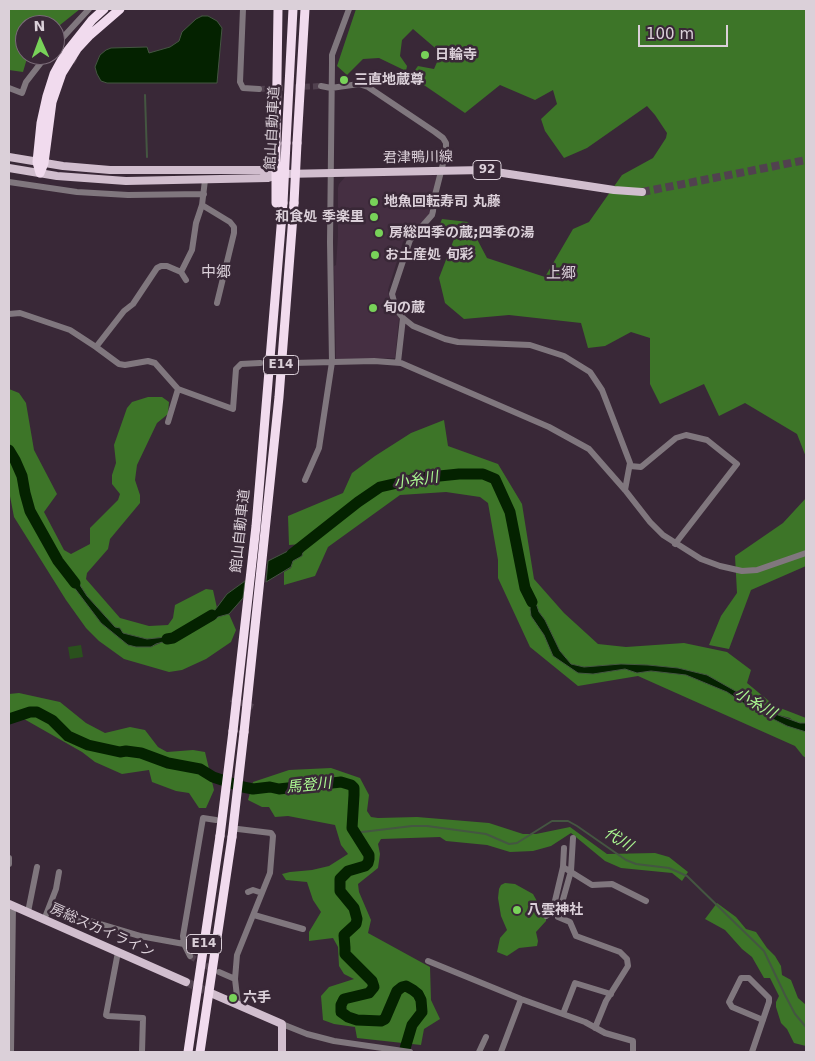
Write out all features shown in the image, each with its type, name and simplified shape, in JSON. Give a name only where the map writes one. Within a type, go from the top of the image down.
[{"type":"highway","points":[[41,163],[41,123],[54,74],[65,54],[92,20],[104,9]]},
{"type":"highway","points":[[40,174],[52,102],[62,74],[77,49],[120,9]]},
{"type":"highway","points":[[278,9],[276,144],[280,203]]},
{"type":"highway","name":"館山自動車道","points":[[188,1052],[220,836],[256,526],[276,288],[293,9]]},
{"type":"highway","name":"館山自動車道","points":[[200,1052],[232,837],[266,526],[279,398],[306,9]]},
{"type":"main road","name":"君津鴨川線","points":[[9,157],[41,163],[110,170],[260,170],[283,174],[483,170],[614,190],[642,192]]},
{"type":"main road","name":"君津鴨川線","points":[[9,168],[40,174],[126,181],[268,178],[283,174]]},
{"type":"main road","name":"房総スカイライン","points":[[11,905],[186,982]]},
{"type":"main road","points":[[213,994],[282,1024],[282,1052]]},
{"type":"street","points":[[65,38],[89,9]]},
{"type":"street","points":[[243,9],[240,82],[243,88],[260,89]]},
{"type":"street","points":[[305,480],[319,448],[332,362],[330,242],[332,55],[350,9]]},
{"type":"street","points":[[9,88],[22,94],[26,82],[39,65]]},
{"type":"street","points":[[321,86],[331,88],[359,84],[368,87],[443,138],[446,143],[446,152],[434,199],[432,216],[410,240],[392,294],[396,309],[403,318],[414,326],[452,341],[530,345],[564,356],[580,364],[590,372],[602,390],[630,463],[625,490]]},
{"type":"street","points":[[181,272],[192,250],[196,223],[202,205],[205,180]]},
{"type":"street","points":[[9,182],[77,192],[128,195],[204,194]]},
{"type":"street","points":[[202,205],[230,222],[234,227],[217,302]]},
{"type":"street","points":[[96,347],[124,312],[133,304],[157,268],[167,266],[181,272],[186,280]]},
{"type":"street","points":[[9,314],[20,314],[70,330],[119,364],[155,363],[178,389],[233,409],[236,368],[240,364],[260,363]]},
{"type":"street","points":[[398,362],[403,318]]},
{"type":"street","points":[[293,363],[398,362],[569,437],[589,449],[663,535],[701,559],[742,571],[756,570],[806,553]]},
{"type":"street","points":[[168,422],[178,389]]},
{"type":"street","points":[[630,466],[641,467],[676,438],[686,435],[707,440],[737,464],[675,544]]},
{"type":"street","points":[[190,956],[184,944],[184,936],[203,818],[216,820]]},
{"type":"street","points":[[238,829],[271,833],[273,836],[270,873],[237,955],[238,1005]]},
{"type":"street","points":[[574,838],[572,871],[558,917],[570,922],[576,936],[620,952],[627,959],[628,966],[611,994],[595,1028]]},
{"type":"street","points":[[546,916],[553,910],[563,867],[564,848]]},
{"type":"street","points":[[9,858],[9,864]]},
{"type":"street","points":[[563,867],[592,885],[612,884],[646,901]]},
{"type":"street","points":[[28,912],[37,868]]},
{"type":"street","points":[[44,920],[56,889],[59,872]]},
{"type":"street","points":[[248,892],[253,890],[262,893]]},
{"type":"street","points":[[11,905],[11,1052]]},
{"type":"street","points":[[66,914],[140,936],[184,944]]},
{"type":"street","points":[[254,915],[303,929]]},
{"type":"street","points":[[118,952],[106,1015],[143,1018],[142,1052]]},
{"type":"street","points":[[428,961],[563,1014],[605,1033],[633,1041],[633,1052]]},
{"type":"street","points":[[219,972],[236,979]]},
{"type":"street","points":[[752,1052],[763,1020],[769,1002],[769,998],[749,978],[741,978],[729,1002],[732,1007],[763,1020]]},
{"type":"street","points":[[563,1014],[575,983],[611,994]]},
{"type":"street","points":[[502,1052],[521,999]]},
{"type":"street","points":[[282,1024],[307,1034],[334,1041],[410,1052]]},
{"type":"street","points":[[479,1052],[486,1037]]},
{"type":"shaded area","points":[[438,173],[431,210],[426,219],[403,242],[388,290],[390,304],[399,318],[395,358],[336,359],[334,266],[336,265],[338,236],[339,184],[345,177]]},
{"type":"shaded area","points":[[81,645],[83,657],[70,659],[68,647]]},
{"type":"green space","points":[[9,9],[80,9],[65,21],[65,15],[15,15],[15,65],[25,65],[23,72],[9,70]]},
{"type":"green space","points":[[356,9],[806,9],[806,457],[797,434],[745,403],[719,416],[704,384],[660,404],[650,384],[650,338],[631,332],[605,346],[588,348],[581,323],[509,315],[464,319],[445,303],[439,278],[454,239],[437,232],[442,219],[468,222],[487,258],[545,277],[573,229],[589,222],[622,175],[653,158],[666,138],[667,133],[647,106],[587,148],[564,158],[545,131],[541,119],[557,104],[553,90],[535,100],[500,85],[465,113],[418,81],[412,74],[418,66],[434,69],[441,53],[413,29],[402,40],[400,56],[407,66],[406,71],[379,58],[363,59],[347,75],[337,66]]},
{"type":"green space","points":[[9,389],[19,393],[26,403],[34,450],[57,494],[44,512],[64,550],[71,554],[90,544],[90,528],[118,500],[120,494],[112,484],[112,475],[116,463],[114,445],[127,408],[132,402],[148,397],[162,397],[169,402],[168,414],[157,423],[137,465],[135,480],[140,495],[140,503],[110,539],[108,549],[87,573],[86,579],[120,618],[149,626],[168,625],[173,618],[175,605],[206,589],[213,590],[217,608],[201,622],[212,621],[229,614],[236,630],[231,642],[206,659],[182,670],[169,672],[124,659],[99,641],[86,628],[66,600],[14,517],[9,491]],"holes":[[[66,571],[76,579],[87,596],[115,627],[123,633],[147,639],[166,637],[170,634],[165,641],[151,647],[128,645],[101,623],[76,589]]]},
{"type":"green space","points":[[444,420],[448,446],[498,464],[522,504],[534,579],[564,613],[598,644],[626,647],[684,643],[727,652],[751,670],[747,683],[775,706],[806,718],[806,758],[795,746],[638,676],[578,686],[530,647],[498,578],[498,560],[488,503],[480,497],[446,492],[400,495],[328,547],[315,576],[284,585],[284,572],[291,568],[293,561],[302,556],[304,549],[302,544],[289,545],[288,516],[343,493],[352,473],[411,433]],"holes":[[[525,590],[537,606],[560,651],[571,664],[584,667],[621,664],[648,665],[678,668],[707,675],[764,708],[778,715],[790,718],[799,729],[787,726],[751,708],[727,692],[686,675],[651,671],[637,673],[625,669],[593,674],[553,656],[530,609],[531,604]]]},
{"type":"green space","points":[[806,498],[806,566],[751,590],[729,649],[709,645],[721,616],[737,593],[735,556],[783,523]]},
{"type":"green space","points":[[19,693],[60,702],[86,723],[105,733],[130,727],[145,730],[158,747],[167,752],[193,750],[205,752],[214,790],[206,808],[199,808],[189,793],[176,791],[152,782],[149,770],[122,774],[95,762],[82,752],[17,715],[9,721],[9,694]]},
{"type":"green space","points":[[331,768],[360,778],[369,795],[367,811],[371,817],[417,817],[489,823],[523,834],[536,834],[570,827],[607,854],[655,853],[669,857],[688,872],[682,881],[672,873],[621,868],[605,861],[571,833],[551,846],[533,851],[510,852],[487,845],[446,841],[440,837],[381,839],[378,844],[380,854],[378,868],[358,884],[359,892],[371,920],[368,933],[430,967],[431,1000],[440,1019],[424,1029],[421,1045],[357,1038],[355,1027],[334,1024],[323,1020],[321,996],[329,987],[354,979],[344,974],[339,966],[338,947],[333,938],[309,941],[309,932],[321,912],[313,900],[307,882],[286,880],[282,874],[329,866],[348,854],[341,845],[335,825],[288,816],[275,817],[269,807],[262,807],[248,800],[253,782],[289,770]]},
{"type":"green space","points":[[505,883],[515,884],[533,894],[538,903],[543,905],[546,914],[546,921],[536,932],[537,946],[519,948],[507,956],[497,952],[500,938],[507,930],[501,916],[498,898],[499,889]]},
{"type":"green space","points":[[717,903],[736,917],[746,929],[756,932],[775,956],[781,966],[782,975],[791,980],[798,998],[806,1005],[806,1046],[794,1043],[787,1029],[781,1023],[776,1007],[779,996],[770,978],[764,978],[752,957],[725,930],[705,919]]},
{"type":"water","points":[[202,16],[208,16],[217,21],[222,28],[217,83],[107,83],[101,81],[95,67],[100,55],[106,50],[111,48],[147,47],[149,53],[170,47],[179,41],[182,32]]},
{"type":"water","points":[[305,544],[302,556],[293,561],[291,567],[266,582],[268,561]]},
{"type":"water","points":[[66,571],[76,579],[87,596],[115,627],[120,628],[123,633],[147,639],[166,637],[178,632],[180,634],[176,638],[151,647],[128,645],[101,623],[64,574]]},
{"type":"water","points":[[245,581],[243,598],[229,614],[212,621],[201,622],[212,614],[227,594]]},
{"type":"water","points":[[525,588],[545,620],[560,651],[571,664],[584,667],[621,664],[648,665],[678,668],[707,675],[778,715],[800,723],[806,723],[806,732],[787,726],[751,708],[727,692],[686,675],[651,671],[637,673],[625,669],[593,674],[578,673],[553,656],[544,635],[531,616],[531,604]]},
{"type":"waterway","points":[[145,95],[147,157]]},
{"type":"waterway","name":"小糸川","points":[[9,450],[22,476],[30,511],[58,561],[75,583]]},
{"type":"waterway","name":"小糸川","points":[[292,554],[380,487],[420,478],[459,474],[483,474],[495,479],[510,512],[525,588],[532,602]]},
{"type":"waterway","name":"小糸川","points":[[167,639],[173,638],[212,615]]},
{"type":"waterway","name":"代川","points":[[9,719],[30,712],[37,712],[52,720],[68,736],[88,745],[120,752],[141,753],[168,763],[200,769],[213,777],[253,789],[270,787],[279,789],[341,782],[351,785],[354,788],[352,828],[369,855],[369,859],[365,866],[348,871],[340,879],[340,891],[354,908],[357,919],[356,924],[344,935],[345,954],[372,981],[374,987],[369,993],[344,999],[341,1005],[341,1012],[357,1020],[381,1021],[385,1019],[397,991],[406,986],[413,990],[421,1000],[422,1012],[412,1025],[404,1052]]},
{"type":"waterway","name":"代川","points":[[354,833],[427,826],[486,834],[509,844],[517,843],[552,821],[568,821],[626,860],[636,864],[669,868],[687,876],[764,951],[795,1014],[806,1027]]},
{"type":"tunnel","points":[[65,55],[76,61]]},
{"type":"tunnel","points":[[259,89],[321,86]]},
{"type":"tunnel","points":[[642,192],[806,160]]},
{"type":"tunnel","points":[[260,363],[293,363]]},
{"type":"tunnel","points":[[231,699],[253,707]]},
{"type":"tunnel","points":[[190,956],[215,971]]},
{"type":"tunnel","points":[[186,982],[213,994]]},
{"type":"place","name":"日輪寺","points":[[425,55]]},
{"type":"place","name":"三直地蔵尊","points":[[344,80]]},
{"type":"place","name":"地魚回転寿司 丸藤","points":[[374,202]]},
{"type":"place","name":"和食処 季楽里","points":[[374,217]]},
{"type":"place","name":"房総四季の蔵;四季の湯","points":[[379,233]]},
{"type":"place","name":"お土産処 旬彩","points":[[375,255]]},
{"type":"place","name":"旬の蔵","points":[[373,308]]},
{"type":"place","name":"八雲神社","points":[[517,910]]},
{"type":"place","name":"六手","points":[[233,998]]},
{"type":"district","name":"中郷","points":[[216,273]]},
{"type":"district","name":"上郷","points":[[561,274]]},
{"type":"water label","name":"馬登川","points":[[309,786]]}]
